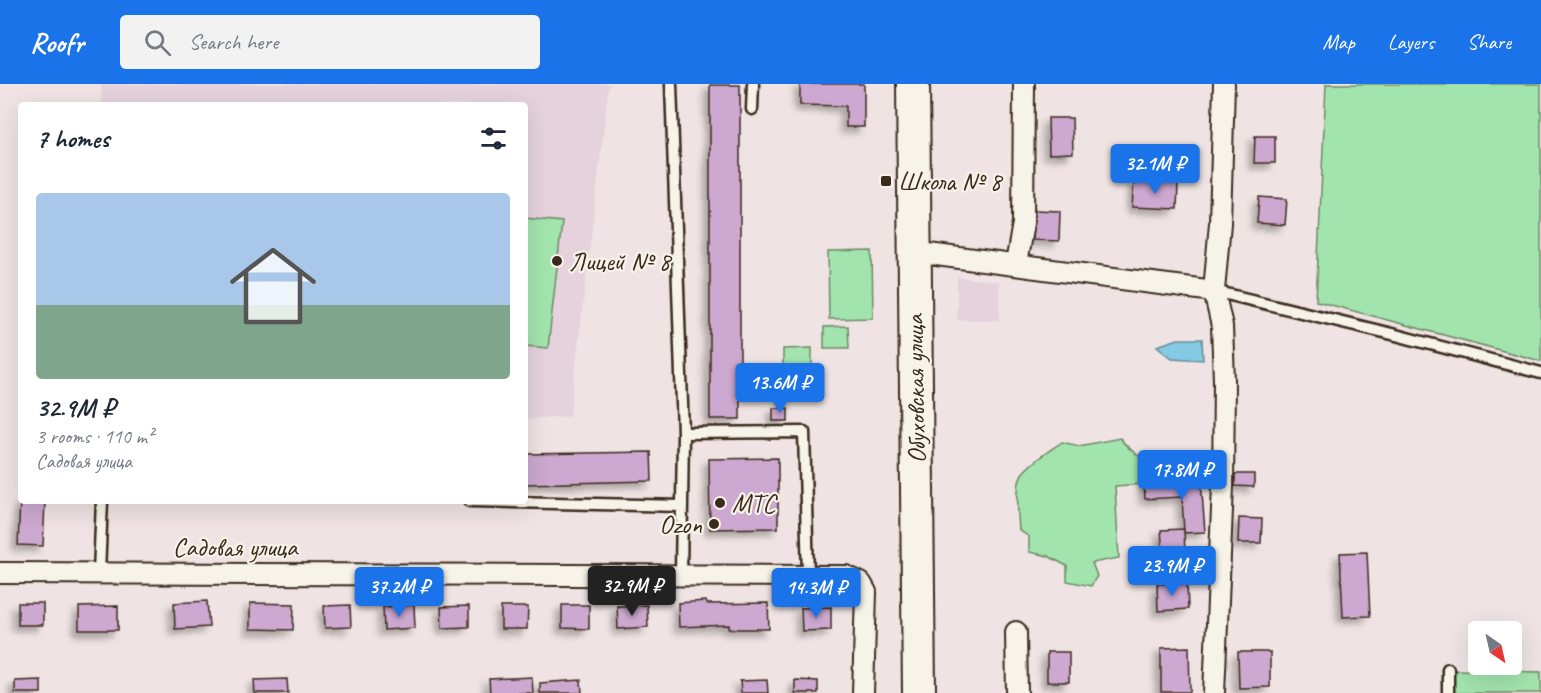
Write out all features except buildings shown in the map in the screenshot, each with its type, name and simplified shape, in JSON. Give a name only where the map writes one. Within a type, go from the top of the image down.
[{"type":"main road","name":"Обуховская улица","points":[[913,84],[919,693]]},
{"type":"street","points":[[1016,264],[1023,223],[1024,84]]},
{"type":"street","points":[[1214,693],[1223,486],[1224,381],[1222,326],[1214,291],[1220,223],[1224,84]]},
{"type":"street","points":[[913,252],[1214,291]]},
{"type":"street","name":"Садовая улица","points":[[0,573],[846,576],[855,579],[866,592],[863,693]]},
{"type":"street","points":[[1016,632],[1017,693]]},
{"type":"lane","points":[[672,84],[683,433],[681,575]]},
{"type":"lane","points":[[752,109],[753,84]]},
{"type":"lane","points":[[1214,291],[1541,373]]},
{"type":"lane","points":[[683,433],[804,432],[808,575]]},
{"type":"lane","points":[[528,502],[682,506]]},
{"type":"lane","points":[[99,573],[102,504]]},
{"type":"lane","points":[[1448,669],[1448,693]]},
{"type":"shaded area","name":"Лицей № 8","points":[[101,84],[609,84],[570,416],[528,419],[528,102],[102,102]]},
{"type":"shaded area","points":[[957,277],[999,282],[1000,320],[957,320]]},
{"type":"green space","points":[[1326,84],[1541,84],[1541,361],[1316,301]]},
{"type":"green space","points":[[528,218],[562,222],[548,348],[528,346]]},
{"type":"green space","points":[[872,251],[873,318],[829,319],[828,252]]},
{"type":"green space","points":[[848,326],[849,348],[824,348],[824,327]]},
{"type":"green space","points":[[812,348],[812,377],[783,377],[783,349]]},
{"type":"green space","points":[[1120,438],[1132,451],[1157,469],[1144,484],[1115,486],[1119,558],[1092,563],[1097,576],[1091,586],[1067,581],[1067,566],[1048,556],[1029,552],[1029,537],[1019,530],[1018,486],[1020,479],[1022,474],[1041,456],[1062,442],[1079,446]]},
{"type":"green space","points":[[1453,670],[1468,670],[1468,675],[1522,675],[1522,672],[1541,672],[1541,693],[1454,693]]},
{"type":"water","points":[[1178,339],[1202,339],[1203,360],[1172,358],[1157,346]]},
{"type":"place","name":"Школа № 8","points":[[886,181]]},
{"type":"place","name":"Лицей № 8","points":[[557,261]]},
{"type":"place","name":"МТС","points":[[720,503]]},
{"type":"place","name":"Ozon","points":[[714,524]]}]
